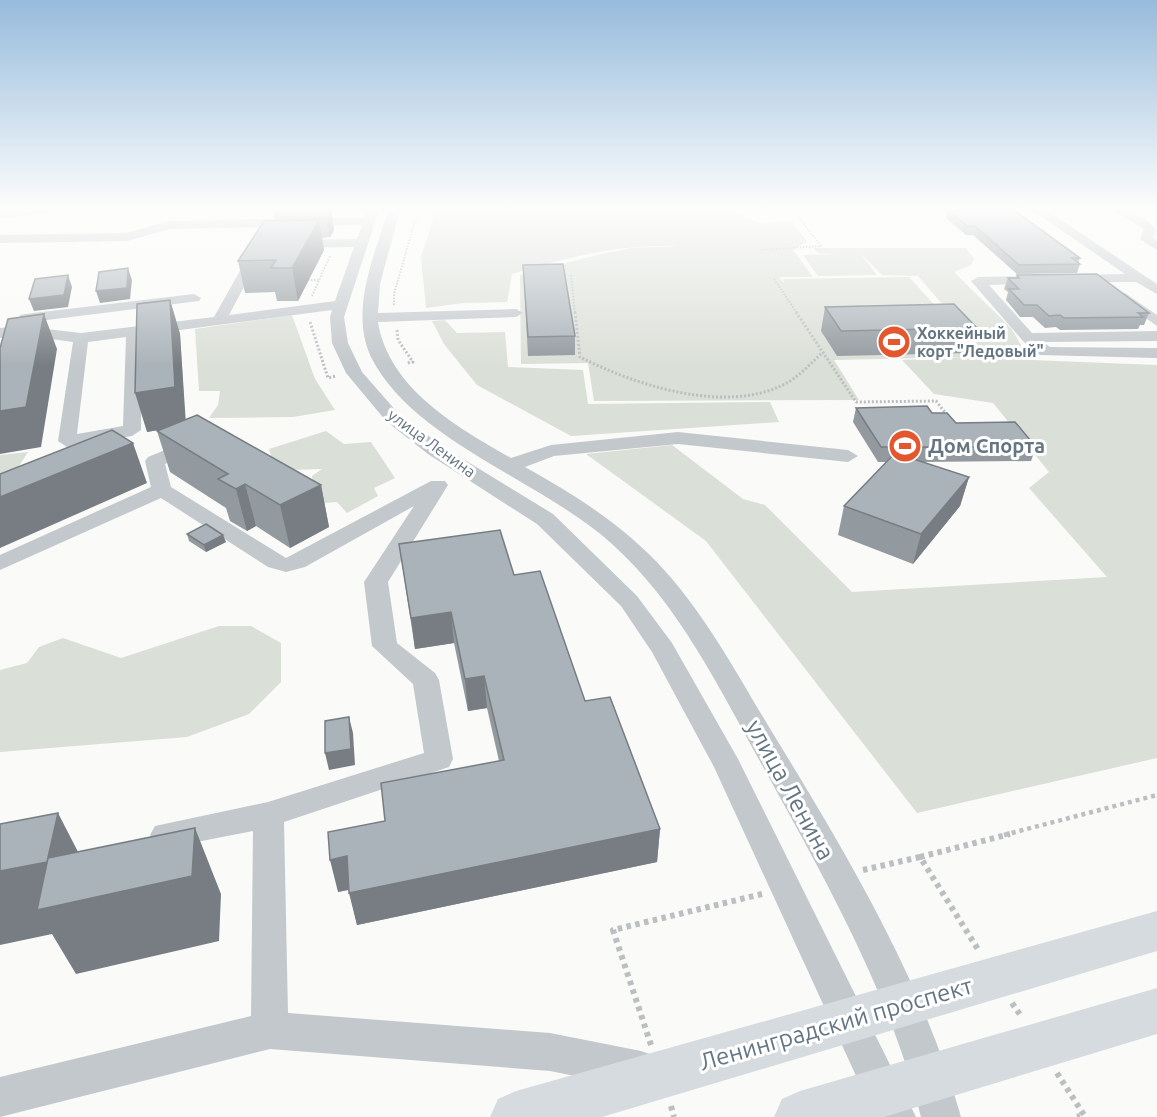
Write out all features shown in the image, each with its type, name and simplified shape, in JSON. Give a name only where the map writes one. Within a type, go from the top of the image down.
[{"type":"main road","name":"Ленинградский проспект","points":[[516,1117],[1157,931]]},
{"type":"main road","points":[[800,1117],[936,1097],[1157,1011]]},
{"type":"street","points":[[219,320],[260,262]]},
{"type":"street","name":"улица Ленина","points":[[354,262],[339,305],[338,330],[340,343],[362,383],[392,417],[467,470],[545,519],[629,601],[663,649],[728,767],[889,1104]]},
{"type":"street","name":"улица Ленина","points":[[380,262],[372,293],[370,318],[374,343],[379,356],[401,385],[441,420],[575,504],[641,560],[684,610],[775,761],[838,876],[903,1006],[936,1097]]},
{"type":"street","points":[[1115,262],[1156,289]]},
{"type":"street","points":[[349,276],[376,275]]},
{"type":"street","points":[[1139,278],[978,281],[1029,338],[1046,352],[1056,354],[1157,352]]},
{"type":"street","points":[[1102,279],[1157,322]]},
{"type":"street","points":[[22,330],[25,318],[194,298]]},
{"type":"street","points":[[0,333],[22,330],[81,338],[339,305]]},
{"type":"street","points":[[370,318],[516,313]]},
{"type":"street","points":[[81,338],[67,441],[132,430],[134,331]]},
{"type":"street","points":[[1029,338],[1157,336]]},
{"type":"street","points":[[511,465],[550,451],[678,438],[848,456]]},
{"type":"street","points":[[187,447],[155,460],[162,490],[276,562],[286,565],[297,562],[467,470]]},
{"type":"street","points":[[140,840],[268,815],[439,759],[426,680],[385,646],[376,582],[438,485]]},
{"type":"street","points":[[0,562],[162,490]]},
{"type":"street","points":[[545,519],[575,504]]},
{"type":"street","points":[[268,815],[270,1030]]},
{"type":"street","points":[[0,1097],[270,1030],[550,1052],[660,1074]]},
{"type":"path","points":[[394,294],[403,262]]},
{"type":"path","points":[[571,275],[580,357],[629,381],[662,392],[686,396],[716,396],[767,391],[798,376],[822,353]]},
{"type":"path","points":[[774,279],[856,402],[936,401],[950,419]]},
{"type":"path","points":[[301,280],[319,280]]},
{"type":"path","points":[[306,309],[328,378]]},
{"type":"path","points":[[920,856],[1157,795]]},
{"type":"shaded area","points":[[422,262],[554,262],[512,274],[507,302],[463,303],[426,308]]},
{"type":"shaded area","points":[[570,262],[802,262],[813,277],[779,277],[784,283],[783,279],[909,277],[982,357],[988,357],[918,276],[882,275],[869,262],[972,262],[971,265],[954,272],[1011,328],[1030,360],[1157,365],[1157,758],[917,813],[706,541],[586,454],[672,445],[743,499],[765,505],[852,592],[1107,577],[1029,488],[1049,472],[993,403],[934,394],[902,360],[966,357],[834,360],[859,400],[594,401],[588,363],[521,364],[520,275]]},
{"type":"shaded area","points":[[808,262],[867,262],[877,275],[818,276]]},
{"type":"shaded area","points":[[292,315],[315,379],[335,410],[293,417],[209,418],[218,405],[220,391],[199,391],[195,329]]},
{"type":"shaded area","points":[[445,320],[457,333],[505,332],[508,367],[583,370],[588,404],[770,402],[779,422],[571,436],[477,385],[444,344],[432,321]]},
{"type":"shaded area","points":[[326,431],[344,444],[371,442],[395,478],[374,488],[378,496],[347,513],[337,502],[313,504],[312,476],[322,469],[286,470],[273,462],[269,449]]},
{"type":"shaded area","points":[[28,452],[17,469],[0,514],[0,455]]},
{"type":"shaded area","points":[[219,626],[251,626],[281,643],[281,682],[249,714],[187,737],[0,752],[0,670],[27,663],[39,647],[63,638],[121,658]]},
{"type":"building","points":[[275,262],[295,262],[292,268],[271,268]]},
{"type":"building","points":[[1016,262],[1080,264],[1019,265]]},
{"type":"building","points":[[563,264],[575,336],[528,337],[523,265]]},
{"type":"building","points":[[128,268],[127,288],[96,291],[99,272]]},
{"type":"building","points":[[1097,274],[1149,313],[1138,313],[1143,317],[1064,318],[1060,315],[1049,316],[1037,305],[1024,305],[1009,289],[1019,289],[1008,278],[1019,278],[1017,275]]},
{"type":"building","points":[[68,275],[64,295],[29,299],[35,279]]},
{"type":"building","points":[[170,300],[175,387],[135,393],[137,304]]},
{"type":"building","points":[[954,304],[977,328],[841,331],[825,307]]},
{"type":"building","points":[[44,314],[26,407],[0,411],[0,348],[8,319]]},
{"type":"building","points":[[927,406],[932,413],[947,413],[956,423],[1015,422],[1036,447],[881,447],[856,408]]},
{"type":"building","points":[[197,415],[321,485],[280,505],[245,484],[236,489],[218,479],[228,474],[157,431]]},
{"type":"building","points":[[112,430],[133,443],[0,497],[0,474]]},
{"type":"building","points":[[895,453],[969,477],[921,534],[844,506]]},
{"type":"building","points":[[206,524],[223,535],[204,545],[187,534]]},
{"type":"building","points":[[500,530],[514,575],[540,571],[585,701],[610,697],[660,829],[349,893],[347,856],[330,860],[328,832],[385,821],[381,783],[504,760],[484,676],[465,679],[451,612],[411,618],[399,544]]},
{"type":"building","points":[[349,717],[351,749],[325,753],[325,721]]},
{"type":"building","points":[[58,813],[47,862],[0,871],[0,824]]},
{"type":"building","points":[[195,828],[192,876],[37,910],[48,858]]},
{"type":"place","name":"Хоккейный корт \"Ледовый\"","points":[[894,342]]},
{"type":"place","name":"Дом Спорта","points":[[905,446]]}]
